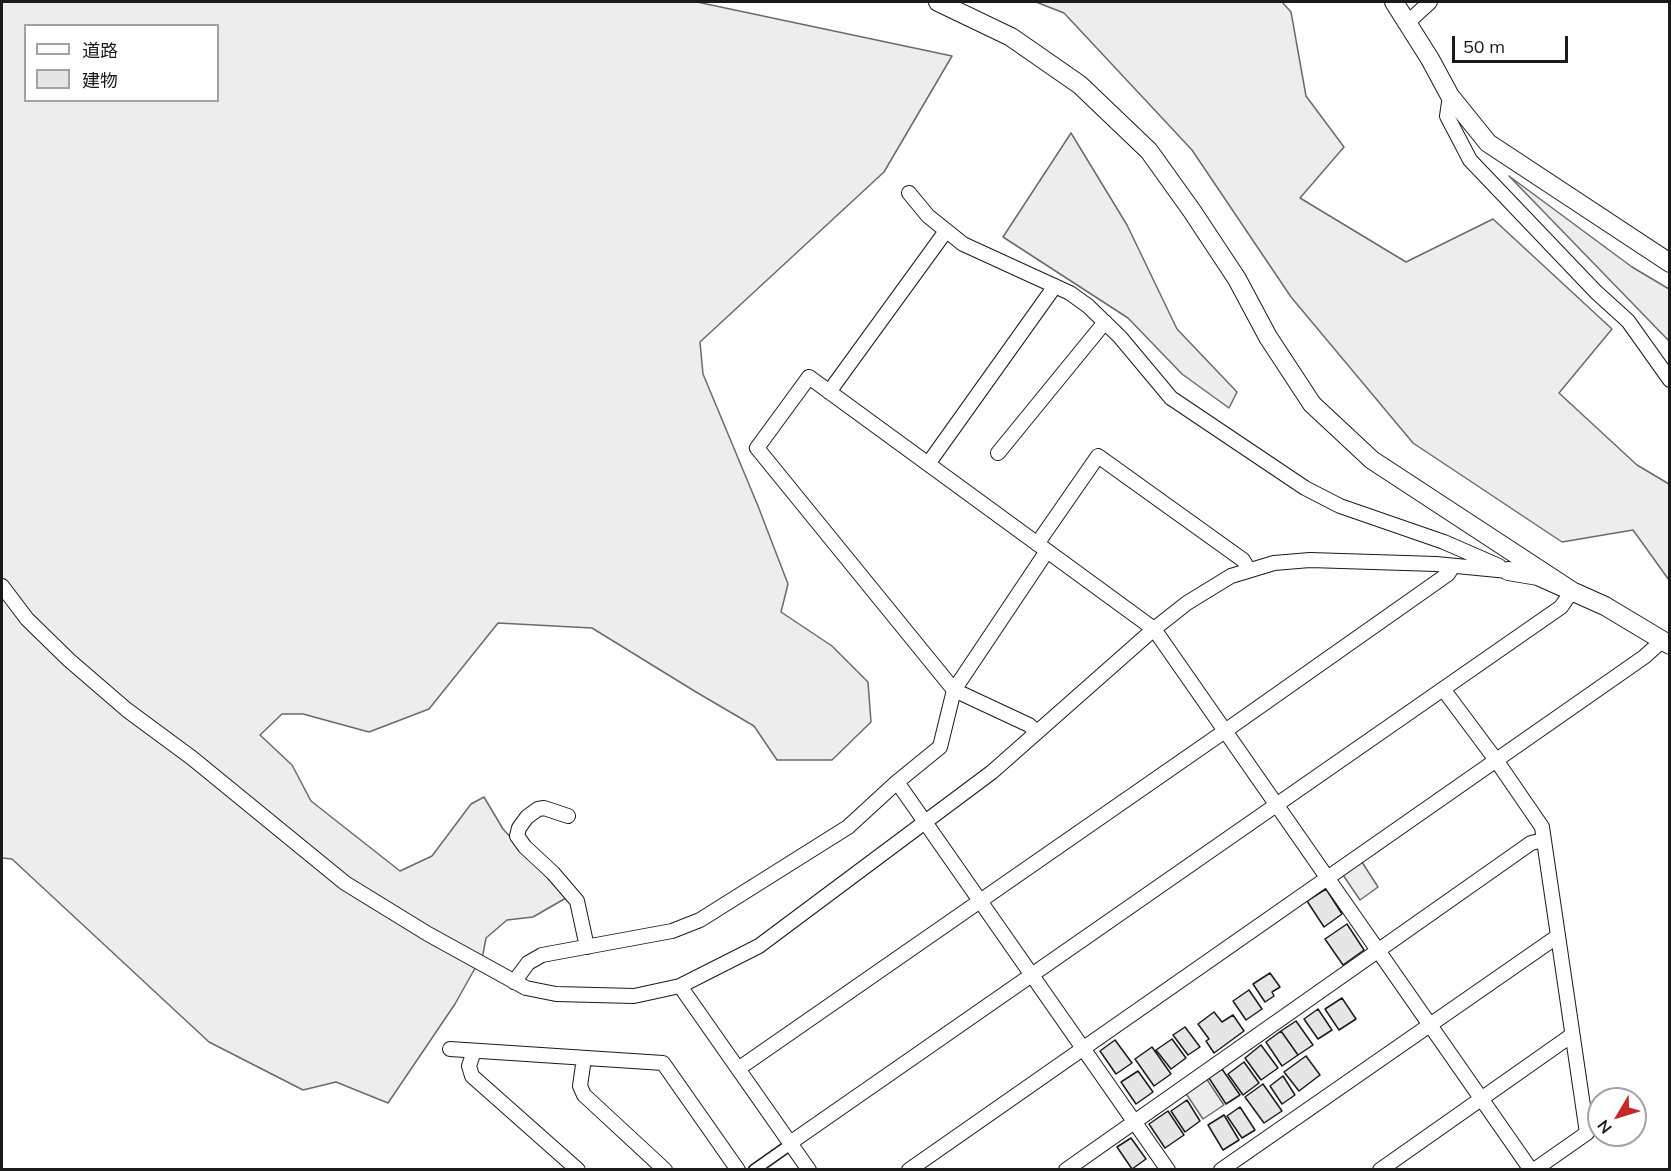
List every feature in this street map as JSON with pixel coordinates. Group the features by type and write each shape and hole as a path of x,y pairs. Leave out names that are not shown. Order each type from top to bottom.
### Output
{"street":[{"path":"938,2 1011,37 1080,85 1149,151 1237,279 1268,337 1312,404 1372,460 1572,591"},
{"path":"1394,2 1450,96 1488,143 1670,263"},
{"path":"1407,23 1430,2"},
{"path":"1450,96 1447,116 1470,160 1596,292 1628,321 1670,380"},
{"path":"909,193 928,216 963,244 1070,293 1088,306 1120,337 1171,398 1305,488 1340,506 1444,542 1508,571"},
{"path":"829,392 946,231"},
{"path":"928,464 1055,286"},
{"path":"998,453 1105,322"},
{"path":"1037,732 1029,724 954,690 757,448 809,377 1154,629 1533,1170 1587,1132 1542,827 1443,689"},
{"path":"514,982 528,963 542,954 672,931 700,920 849,827 939,747 954,690 1098,456 1244,560 1249,570"},
{"path":"2,586 27,619 69,660 127,710 192,758 345,884 514,982 556,994 634,996 680,986 759,946 993,772 1154,629 1187,603 1231,576 1249,570 1274,563 1310,560 1453,566 1538,576 1605,606 1666,643 909,1170"},
{"path":"738,1069 1225,731 1448,574 1453,566"},
{"path":"754,1170 1561,607 1572,591"},
{"path":"897,782 1168,1170"},
{"path":"568,816 544,808 538,809 527,817 519,828 517,836 577,901 587,947"},
{"path":"1066,1170 1531,843 1544,840"},
{"path":"1221,1170 1558,936"},
{"path":"680,986 809,1170"},
{"path":"1380,1170 1572,1035"},
{"path":"450,1049 663,1063 738,1170"},
{"path":"474,1051 469,1066 472,1076 579,1170"},
{"path":"584,1058 580,1086 584,1095 665,1170"}],"shaded area":[{"path":"2,2 697,2 952,56 884,172 700,342 703,374 788,584 781,612 832,646 868,682 871,722 832,760 777,760 754,726 592,628 498,623 429,709 369,732 303,714 282,714 260,735 292,765 311,801 400,871 432,856 471,804 484,797 503,829 566,898 533,917 507,920 486,938 483,954 455,1004 388,1103 336,1082 303,1090 209,1042 12,859 2,858"},
{"path":"1036,2 1282,2 1291,12 1306,96 1344,147 1300,198 1406,262 1493,219 1612,329 1559,393 1637,465 1669,484 1669,580 1633,530 1562,542 1413,443 1291,297 1192,150 1064,13"},
{"path":"1071,133 1127,225 1177,329 1237,392 1229,408 1182,374 1128,318 1003,237"},
{"path":"1509,176 1632,267 1669,289 1669,341"},
{"path":"1360,859 1378,887 1360,900 1341,872"},
{"path":"1206,1078 1224,1105 1203,1119 1185,1092"}],"building":[{"path":"1326,889 1342,914 1324,927 1307,901"},
{"path":"1347,924 1364,950 1343,965 1325,939"},
{"path":"1270,973 1280,987 1272,992 1274,996 1265,1002 1253,984"},
{"path":"1249,990 1262,1009 1246,1020 1233,1001"},
{"path":"1342,998 1356,1019 1339,1030 1325,1009"},
{"path":"1318,1009 1332,1030 1318,1039 1304,1019"},
{"path":"1214,1012 1222,1022 1233,1015 1244,1031 1214,1053 1206,1041 1209,1039 1198,1024"},
{"path":"1296,1021 1313,1045 1298,1055 1281,1031"},
{"path":"1185,1027 1200,1047 1188,1055 1173,1035"},
{"path":"1281,1031 1298,1055 1282,1066 1266,1042"},
{"path":"1172,1039 1186,1058 1171,1069 1156,1050"},
{"path":"1115,1040 1132,1063 1116,1074 1100,1051"},
{"path":"1261,1045 1278,1068 1261,1080 1245,1058"},
{"path":"1152,1047 1171,1074 1154,1086 1135,1059"},
{"path":"1306,1056 1320,1075 1299,1091 1284,1072"},
{"path":"1244,1062 1259,1083 1243,1095 1228,1074"},
{"path":"1222,1069 1240,1095 1226,1104 1209,1078"},
{"path":"1138,1071 1153,1092 1136,1104 1121,1082"},
{"path":"1283,1076 1295,1095 1282,1104 1270,1086"},
{"path":"1263,1084 1282,1111 1264,1123 1245,1097"},
{"path":"1187,1100 1200,1121 1185,1132 1171,1111"},
{"path":"1240,1107 1255,1130 1242,1138 1227,1116"},
{"path":"1168,1111 1184,1135 1165,1148 1149,1124"},
{"path":"1224,1115 1239,1140 1223,1150 1208,1125"},
{"path":"1131,1138 1146,1159 1132,1169 1117,1147"}]}
